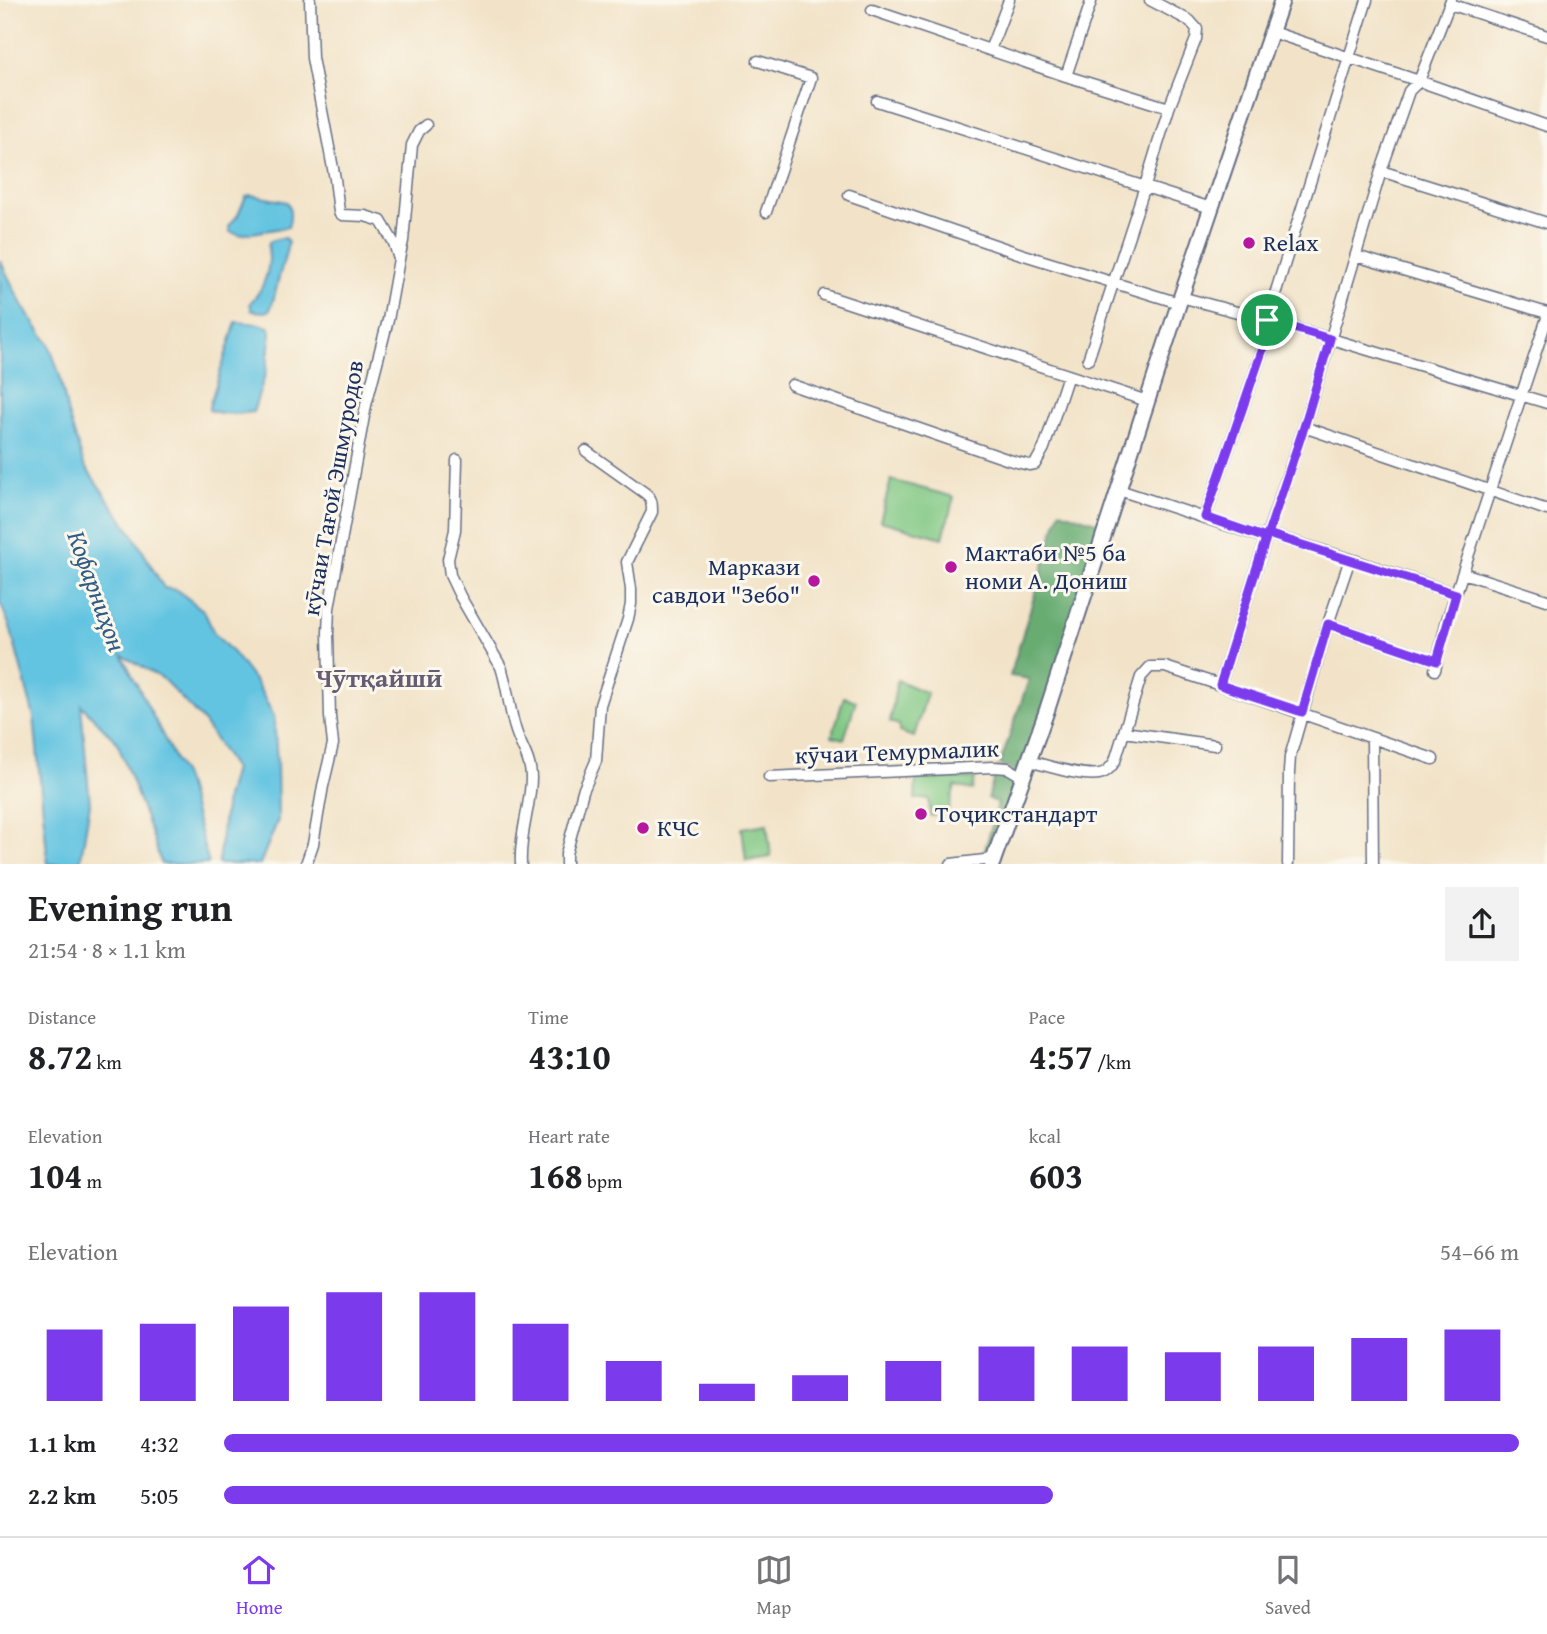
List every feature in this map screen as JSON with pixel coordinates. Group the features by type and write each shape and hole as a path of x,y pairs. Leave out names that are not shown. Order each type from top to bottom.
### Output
{"highway":[{"path":"992,862 1047,710 1180,300 1282,0"}],"street":[{"path":"310,0 312,58 339,212 342,215 365,216 381,221 394,243 398,259"},
{"path":"990,50 1009,0"},
{"path":"1088,360 1169,108 1196,39 1197,29 1190,21 1150,0"},
{"path":"1205,517 1269,331 1267,320 1367,0"},
{"path":"1066,76 1091,2"},
{"path":"1220,685 1304,427 1381,171 1409,91 1419,81 1450,2 1547,36"},
{"path":"873,10 1169,108"},
{"path":"1272,32 1547,126"},
{"path":"758,61 811,78 765,212"},
{"path":"877,100 1211,208"},
{"name":"кӯчаи Тағой Эшмуродов","path":"306,864 313,844 333,744 330,717 329,608 366,405 388,320 403,242 412,145 419,131 426,125"},
{"path":"1381,171 1547,223"},
{"path":"849,195 1113,283 1267,320 1547,403"},
{"path":"1356,256 1547,313"},
{"path":"824,295 1147,401"},
{"path":"1328,624 1436,666 1456,594 1547,318"},
{"path":"792,385 1029,465 1035,464 1044,448 1068,375"},
{"path":"1304,427 1547,510"},
{"path":"566,864 566,854 583,791 596,761 601,699 629,611 631,589 627,562 652,512 650,496 586,451"},
{"path":"457,460 455,530 448,559 450,575 501,667 516,732 530,766 531,779 521,864"},
{"path":"1119,490 1350,559 1456,594"},
{"path":"1288,864 1289,764 1328,624 1350,559"},
{"path":"1463,573 1547,600"},
{"path":"1029,761 1078,773 1100,774 1111,767 1141,677 1150,667 1165,667 1433,759"},
{"path":"1124,732 1214,745"},
{"path":"1372,738 1373,864"},
{"name":"кӯчаи Темурмалик","path":"769,776 993,767 1008,768 1023,777"},
{"path":"951,864 992,862"}],"green space":[{"path":"891,480 954,497 943,538 880,521"},
{"path":"1060,511 1106,525 1022,773 1000,764 1029,679 1010,676"},
{"path":"897,680 927,693 914,737 899,732 899,725 890,722"},
{"path":"844,697 856,701 844,739 832,736"},
{"path":"997,767 1023,777 993,859 982,861 998,803 988,798"},
{"path":"975,778 972,790 955,786 947,814 930,816 929,799 915,799 916,779"},
{"path":"767,824 771,857 746,861 742,828"}],"water":[{"path":"246,196 287,202 290,214 288,227 240,235 230,232 229,226 238,215"},
{"path":"285,238 288,242 287,249 270,310 252,311 250,303 264,283 267,271 269,242"},
{"name":"Кофарниҳон","path":"0,260 23,307 49,344 84,465 134,536 164,588 177,590 204,611 214,633 257,684 274,716 278,820 260,864 218,864 226,798 234,769 203,721 163,679 122,655 185,779 209,864 161,864 117,742 81,705 90,804 80,864 48,864 34,717 10,627 0,602"},
{"path":"236,322 260,324 270,328 266,372 253,412 214,412 209,410 209,407"}],"place":[{"name":"Relax","path":"1249,243"},
{"name":"Мактаби №5 ба номи А. Дониш","path":"951,567"},
{"name":"Маркази савдои \"Зебо\"","path":"814,581"},
{"name":"Тоҷикстандарт","path":"921,814"},
{"name":"КЧС","path":"643,828"}],"district":[{"name":"Чӯтқайшӣ","path":"379,678"}],"route":[{"path":"1267,320 1330,339 1268,534 1456,594 1437,661 1328,624 1302,712 1220,685 1266,538 1205,517 1269,331 1267,320"}]}
